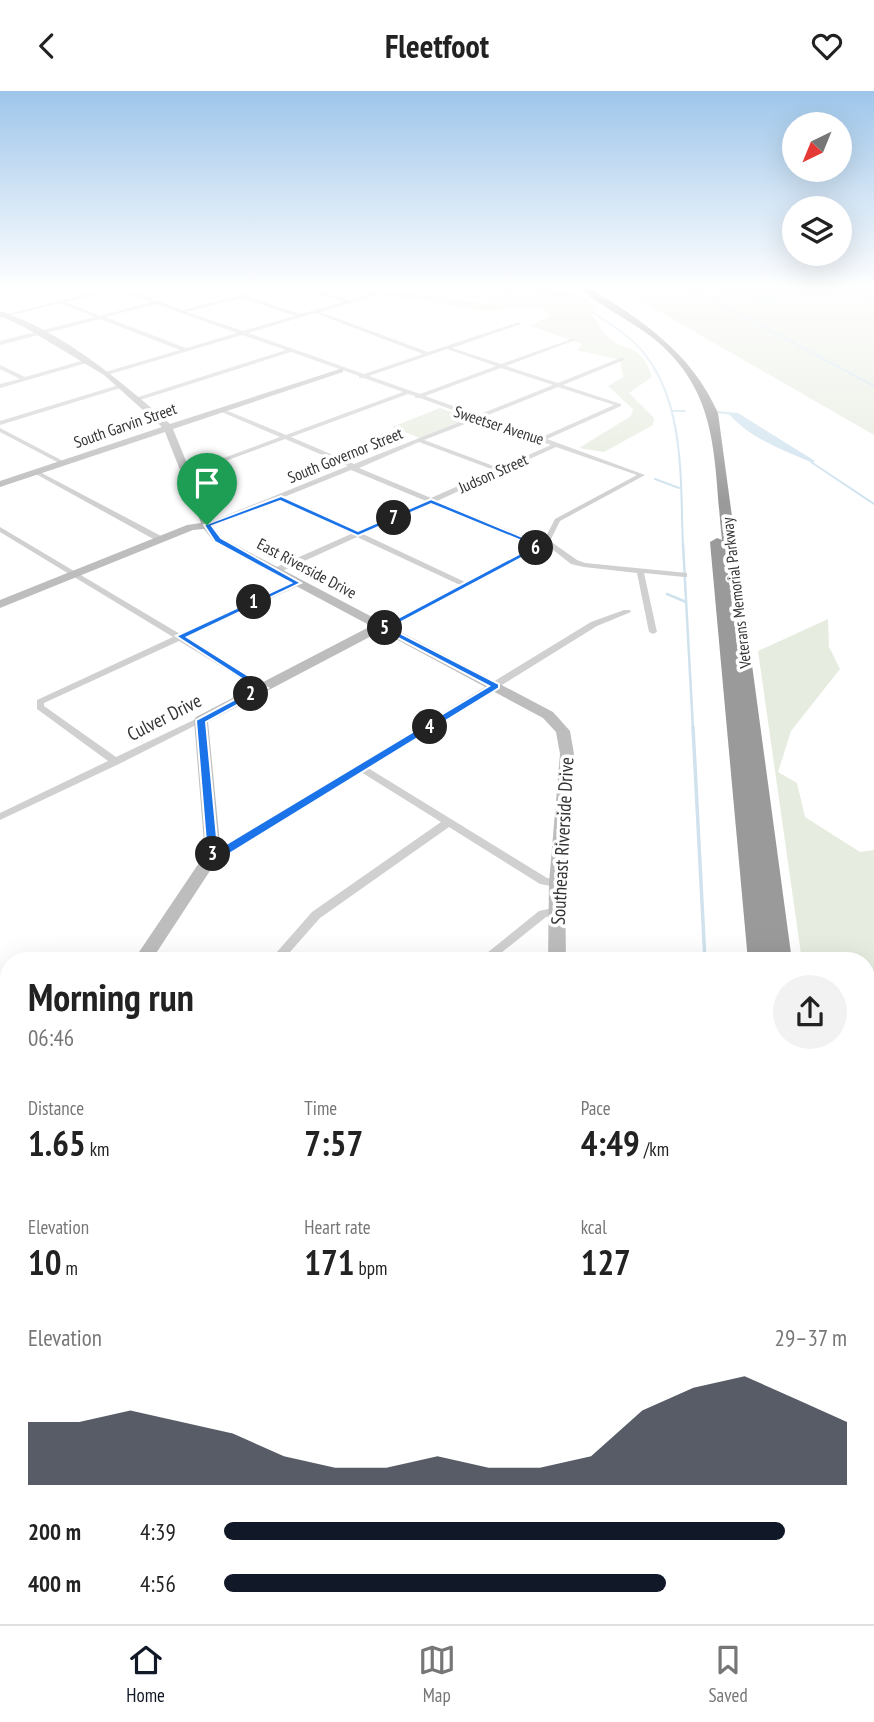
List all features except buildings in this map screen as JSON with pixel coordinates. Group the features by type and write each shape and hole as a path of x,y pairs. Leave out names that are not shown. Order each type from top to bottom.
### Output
{"highway":[{"name":"Veterans Memorial Parkway","path":"670,358 688,381 702,411 759,952"},
{"name":"Veterans Memorial Parkway","path":"678,358 700,383 713,413 780,952"}],"street":[{"name":"East Riverside Drive","path":"82,358 107,373 168,427 207,525 218,540 495,686 557,723"},
{"path":"107,373 160,358"},
{"path":"137,399 268,358"},
{"name":"Sweetser Avenue","path":"307,358 642,474 635,480"},
{"path":"360,377 415,358"},
{"path":"478,358 559,385"},
{"path":"417,397 523,358"},
{"name":"South Governor Street","path":"0,604 191,527 207,525 281,498 622,359"},
{"path":"0,386 88,361"},
{"path":"0,367 25,379"},
{"name":"South Garvin Street","path":"0,484 340,370"},
{"name":"Judson Street","path":"543,439 618,406 617,403 559,385"},
{"path":"0,423 122,386"},
{"path":"188,473 406,393"},
{"path":"221,410 431,501 544,544 574,562 640,573 684,575"},
{"path":"0,430 63,463"},
{"path":"421,441 499,470"},
{"name":"Judson Street","path":"275,571 557,444"},
{"path":"36,472 160,539"},
{"name":"Culver Drive","path":"0,817 201,720 544,544 556,520 635,480"},
{"path":"281,498 465,585"},
{"path":"0,529 263,688"},
{"path":"0,539 11,535"},
{"path":"640,573 653,632"},
{"path":"116,762 39,705 43,700 297,583"},
{"path":"213,854 225,851 363,769 594,624 626,612"},
{"path":"148,952 213,854 201,720"},
{"name":"Southeast Riverside Drive","path":"557,723 566,738 567,754 557,883 557,952"},
{"path":"363,769 544,881 557,883"},
{"path":"283,952 316,915 448,822"},
{"path":"494,952 543,914 556,911"}],"shaded area":[{"path":"609,358 642,358 648,365 652,377 629,393 654,418 653,425 604,452 579,448 631,416 633,409 608,386 623,377 620,360"},
{"path":"739,358 874,358 874,435"},
{"path":"440,408 468,418 420,438 392,427"},
{"path":"828,619 829,647 840,669 791,731 778,772 797,783 805,817 860,852 874,850 874,952 801,952 758,651"}],"water":[{"path":"727,412 738,413 815,461 813,463 767,442 745,429"}],"waterway":[{"path":"647,358 667,395 674,420 680,471 683,546"},
{"path":"821,358 874,386"},
{"path":"672,411 685,411"},
{"path":"718,412 733,414"},
{"path":"811,462 874,504"},
{"path":"655,479 679,488"},
{"path":"683,544 693,729"},
{"path":"667,594 686,602"},
{"path":"693,727 705,952"}],"route":[{"path":"281,498 358,534 431,501 540,546 384,628 495,686 363,769 225,851 213,854 201,720 263,688 180,636 297,583 218,540 207,525 219,523 281,498"}]}
